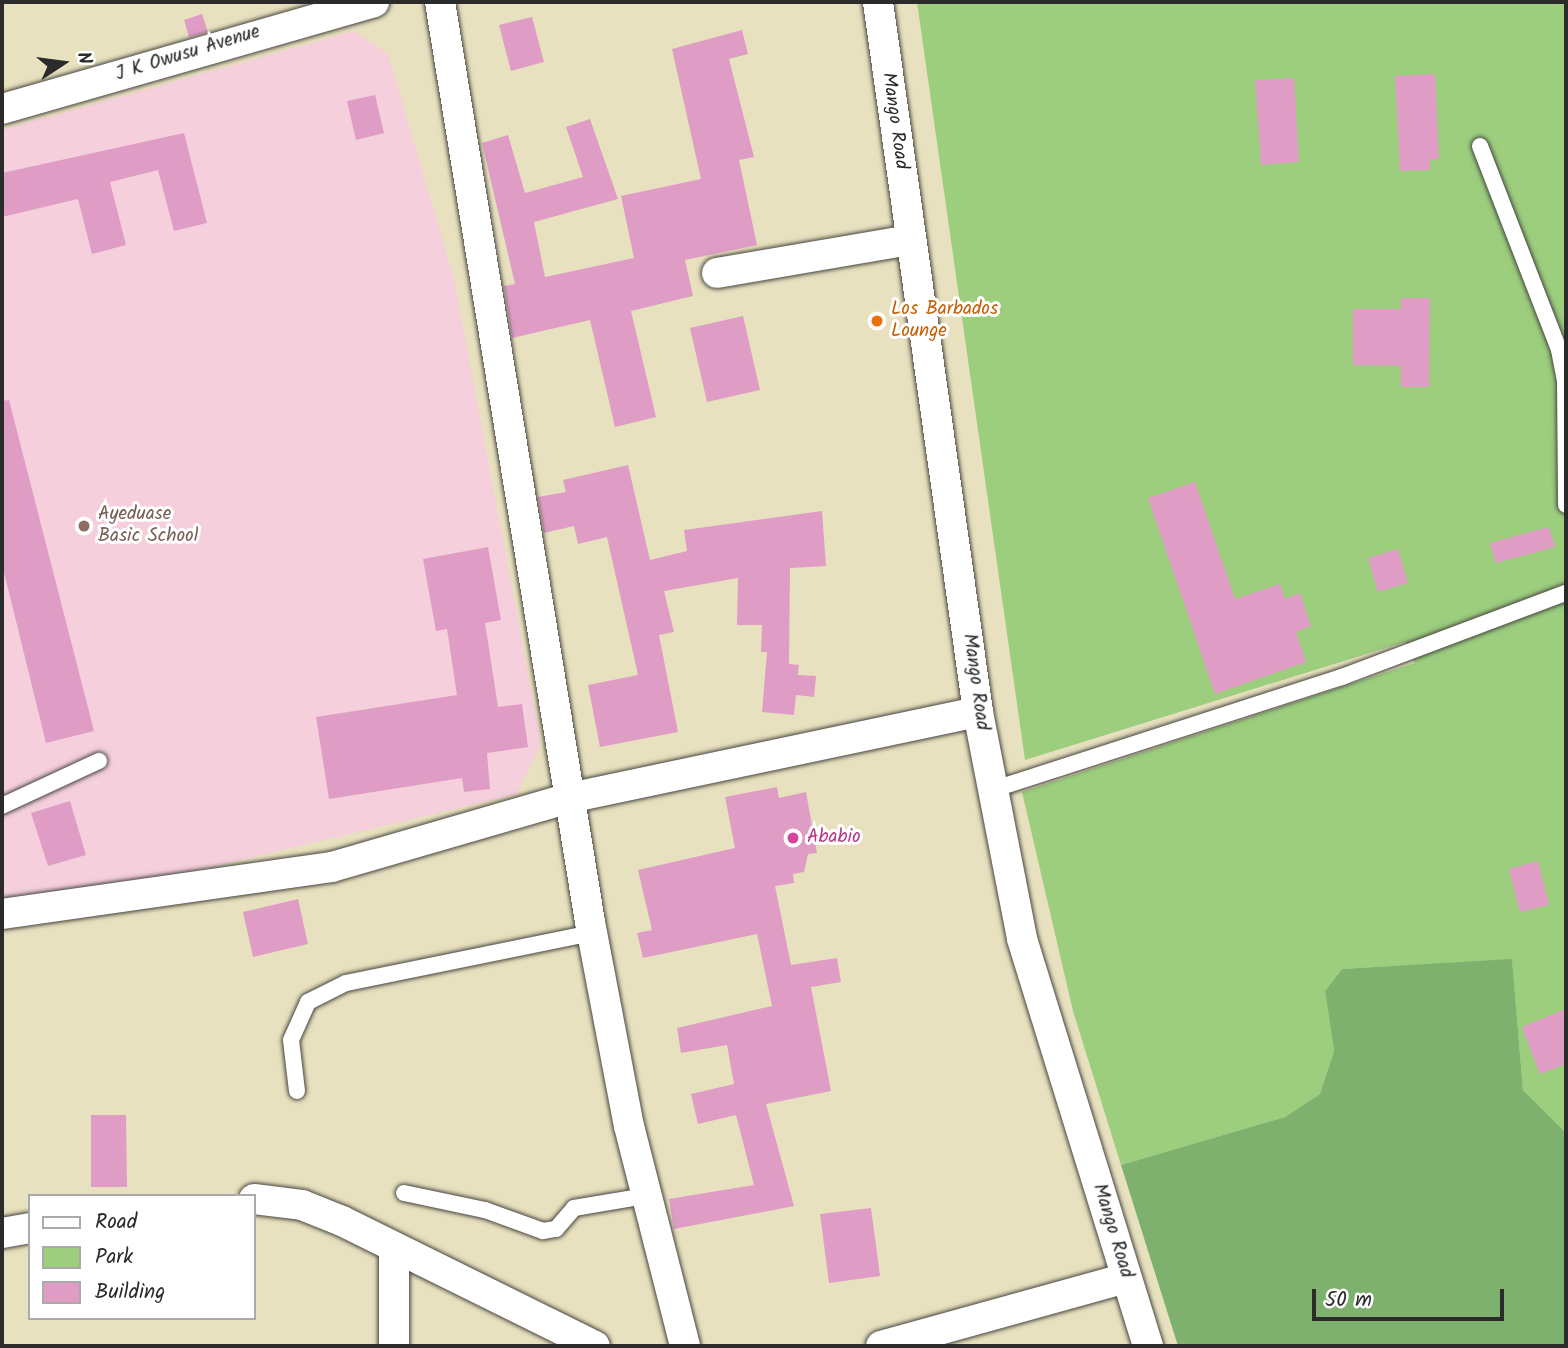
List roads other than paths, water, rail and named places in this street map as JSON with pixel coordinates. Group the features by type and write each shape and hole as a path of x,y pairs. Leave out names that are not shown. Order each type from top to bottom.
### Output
{"street":[{"name":"J K Owusu Avenue","path":"2,109 291,12 374,2"},
{"path":"440,2 592,933 646,1196 685,1346"},
{"name":"Mango Road","path":"878,2 978,712 992,790 1022,939 1148,1346"},
{"path":"717,273 911,240"},
{"path":"2,914 332,867 569,798 978,712"},
{"path":"256,1199 302,1205 596,1346"},
{"path":"2,1233 28,1228"},
{"path":"394,1248 394,1346"},
{"path":"881,1346 1126,1278"}],"lane":[{"path":"1480,146 1559,350 1565,380 1566,505"},
{"path":"992,790 1342,677 1566,593"},
{"path":"2,806 99,761"},
{"path":"297,1091 291,1040 308,1002 346,983 592,933"},
{"path":"404,1194 485,1210 542,1231 556,1229 574,1208 646,1196"}],"place":[{"name":"Los Barbados Lounge","path":"877,321"},
{"name":"Ayeduase Basic School","path":"84,526"},
{"name":"Ababio","path":"793,838"}]}
